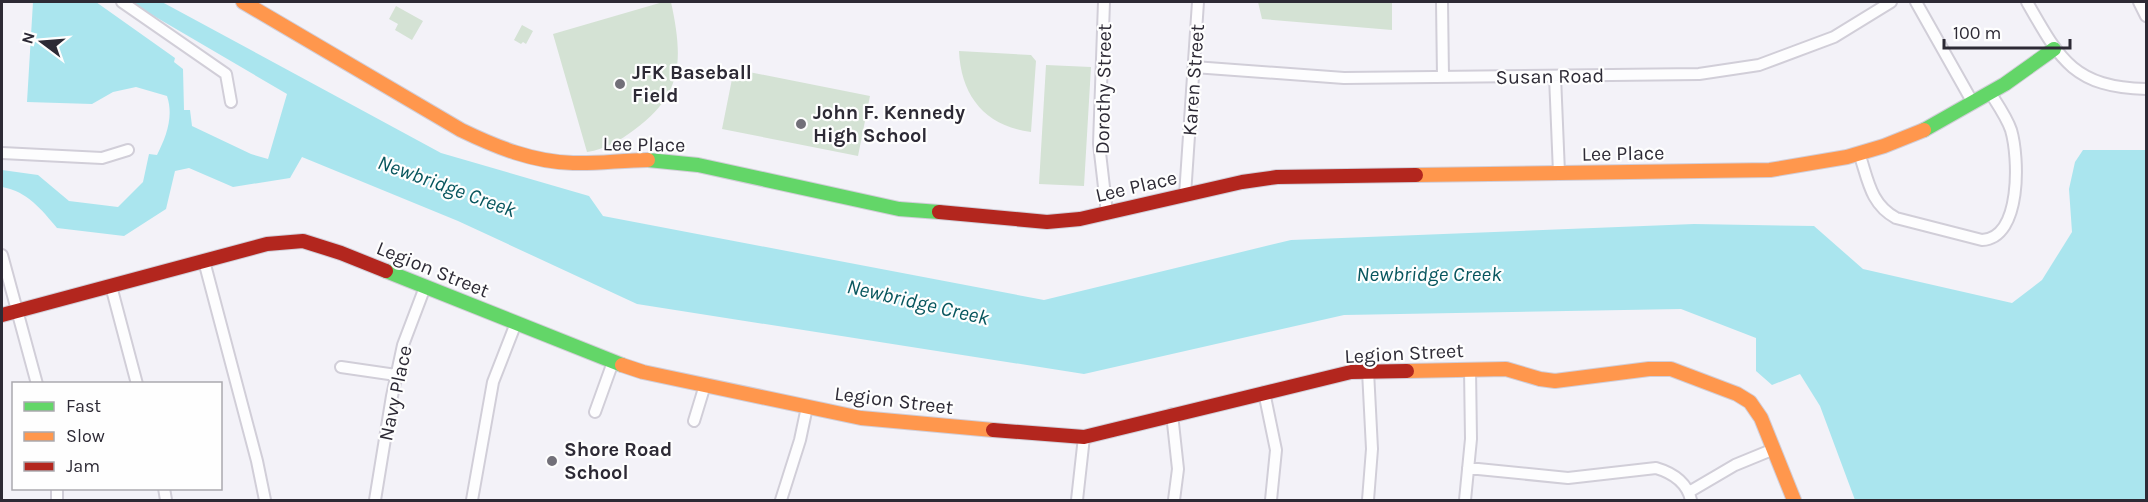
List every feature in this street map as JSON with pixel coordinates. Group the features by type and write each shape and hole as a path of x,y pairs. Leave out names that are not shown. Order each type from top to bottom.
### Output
{"street":[{"path":"122,2 226,74 231,102"},
{"name":"Lee Place","path":"243,2 461,130 495,146 524,155 562,163 587,164 665,160 698,165 889,207 986,218 1062,222 1242,182 1277,177 1770,170 1832,161 1888,145 1922,131 1991,94 2032,67 2054,49"},
{"name":"Dorothy Street","path":"1104,2 1099,144 1107,213"},
{"name":"Karen Street","path":"1185,195 1198,2"},
{"path":"1442,2 1443,77"},
{"name":"Susan Road","path":"1194,67 1344,78 1698,74 1759,65 1834,37 1891,2"},
{"path":"1916,2 1973,103"},
{"path":"2027,2 2054,49 2076,70 2098,82 2120,88 2146,89"},
{"path":"2139,2 2146,16"},
{"path":"1555,76 1559,173"},
{"path":"1859,153 1875,199 1885,212 1896,218 1983,240 1994,237 2005,227 2012,208 2016,183 2016,160 2009,127 1991,94"},
{"path":"2,153 102,158 128,150"},
{"name":"Legion Street","path":"2,315 267,244 303,241 341,253 643,372 861,418 1039,435 1084,436 1351,372 1506,369 1555,381 1649,369 1679,371 1737,394 1750,402 1761,418 1794,501"},
{"path":"2,255 36,382"},
{"path":"204,261 257,461 265,501"},
{"path":"111,286 135,382"},
{"name":"Navy Place","path":"375,501 403,345 425,287"},
{"path":"472,501 493,382 516,323"},
{"path":"595,412 613,362"},
{"path":"341,367 396,375"},
{"path":"1465,501 1471,439 1470,369"},
{"path":"1368,371 1372,449 1368,501"},
{"path":"694,421 705,385"},
{"path":"1264,392 1276,450 1271,501"},
{"path":"781,501 800,440 807,407"},
{"path":"1172,414 1178,469 1174,501"},
{"path":"1077,501 1084,436"},
{"path":"1468,468 1568,478 1656,468 1672,474 1690,496 1735,465 1774,448"}],"green space":[{"name":"JFK Baseball Field","path":"663,2 671,2 677,41 676,74 671,88 663,103 634,130 612,144 587,152 553,34"},
{"path":"1258,2 1392,2 1392,30 1262,19"},
{"path":"396,6 423,21 412,40 395,30 398,24 389,19"},
{"path":"522,25 533,31 526,44 514,40"},
{"path":"959,51 1031,55 1036,61 1031,132 1001,123 978,106 965,82"},
{"path":"1046,65 1091,67 1084,186 1039,184"},
{"path":"734,69 870,96 858,156 722,129"}],"water":[{"name":"Newbridge Creek","path":"33,2 96,2 175,58 174,62 183,69 184,110 190,110 192,126 251,154 268,159 287,94 130,2 162,2 441,153 589,196 603,216 1044,300 1291,240 1694,224 1814,226 1863,269 2012,303 2042,280 2072,232 2069,189 2075,162 2083,150 2146,150 2146,500 1855,500 1820,406 1800,374 1772,385 1756,371 1756,338 1681,309 1344,315 1084,374 637,304 458,221 302,157 290,178 233,187 189,168 175,171 166,209 124,236 57,228 40,208 26,197 2,187 2,170 38,175 69,201 118,207 143,182 149,154 157,155 168,127 170,112 167,96 136,87 113,92 92,104 27,102"}],"traffic: fast":[{"path":"1924,130 2005,84 2054,49"},
{"path":"648,160 698,165 899,209 939,212"},
{"path":"386,271 622,365"}],"traffic: slow":[{"path":"243,2 461,130 501,148 529,157 558,162 648,160"},
{"path":"1416,175 1770,170 1847,157 1884,146 1924,130"},
{"path":"622,365 643,372 861,418 993,430"},
{"path":"1407,371 1506,369 1555,381 1649,369 1671,369 1737,394 1750,402 1761,418 1794,500"}],"traffic: jam":[{"path":"939,212 1047,222 1080,219 1242,182 1277,177 1416,175"},
{"path":"2,315 267,244 303,241 386,271"},
{"path":"993,430 1084,437 1351,372 1407,371"}],"place":[{"name":"JFK Baseball Field","path":"620,84"},
{"name":"John F. Kennedy High School","path":"801,124"},
{"name":"Shore Road School","path":"552,461"}]}
